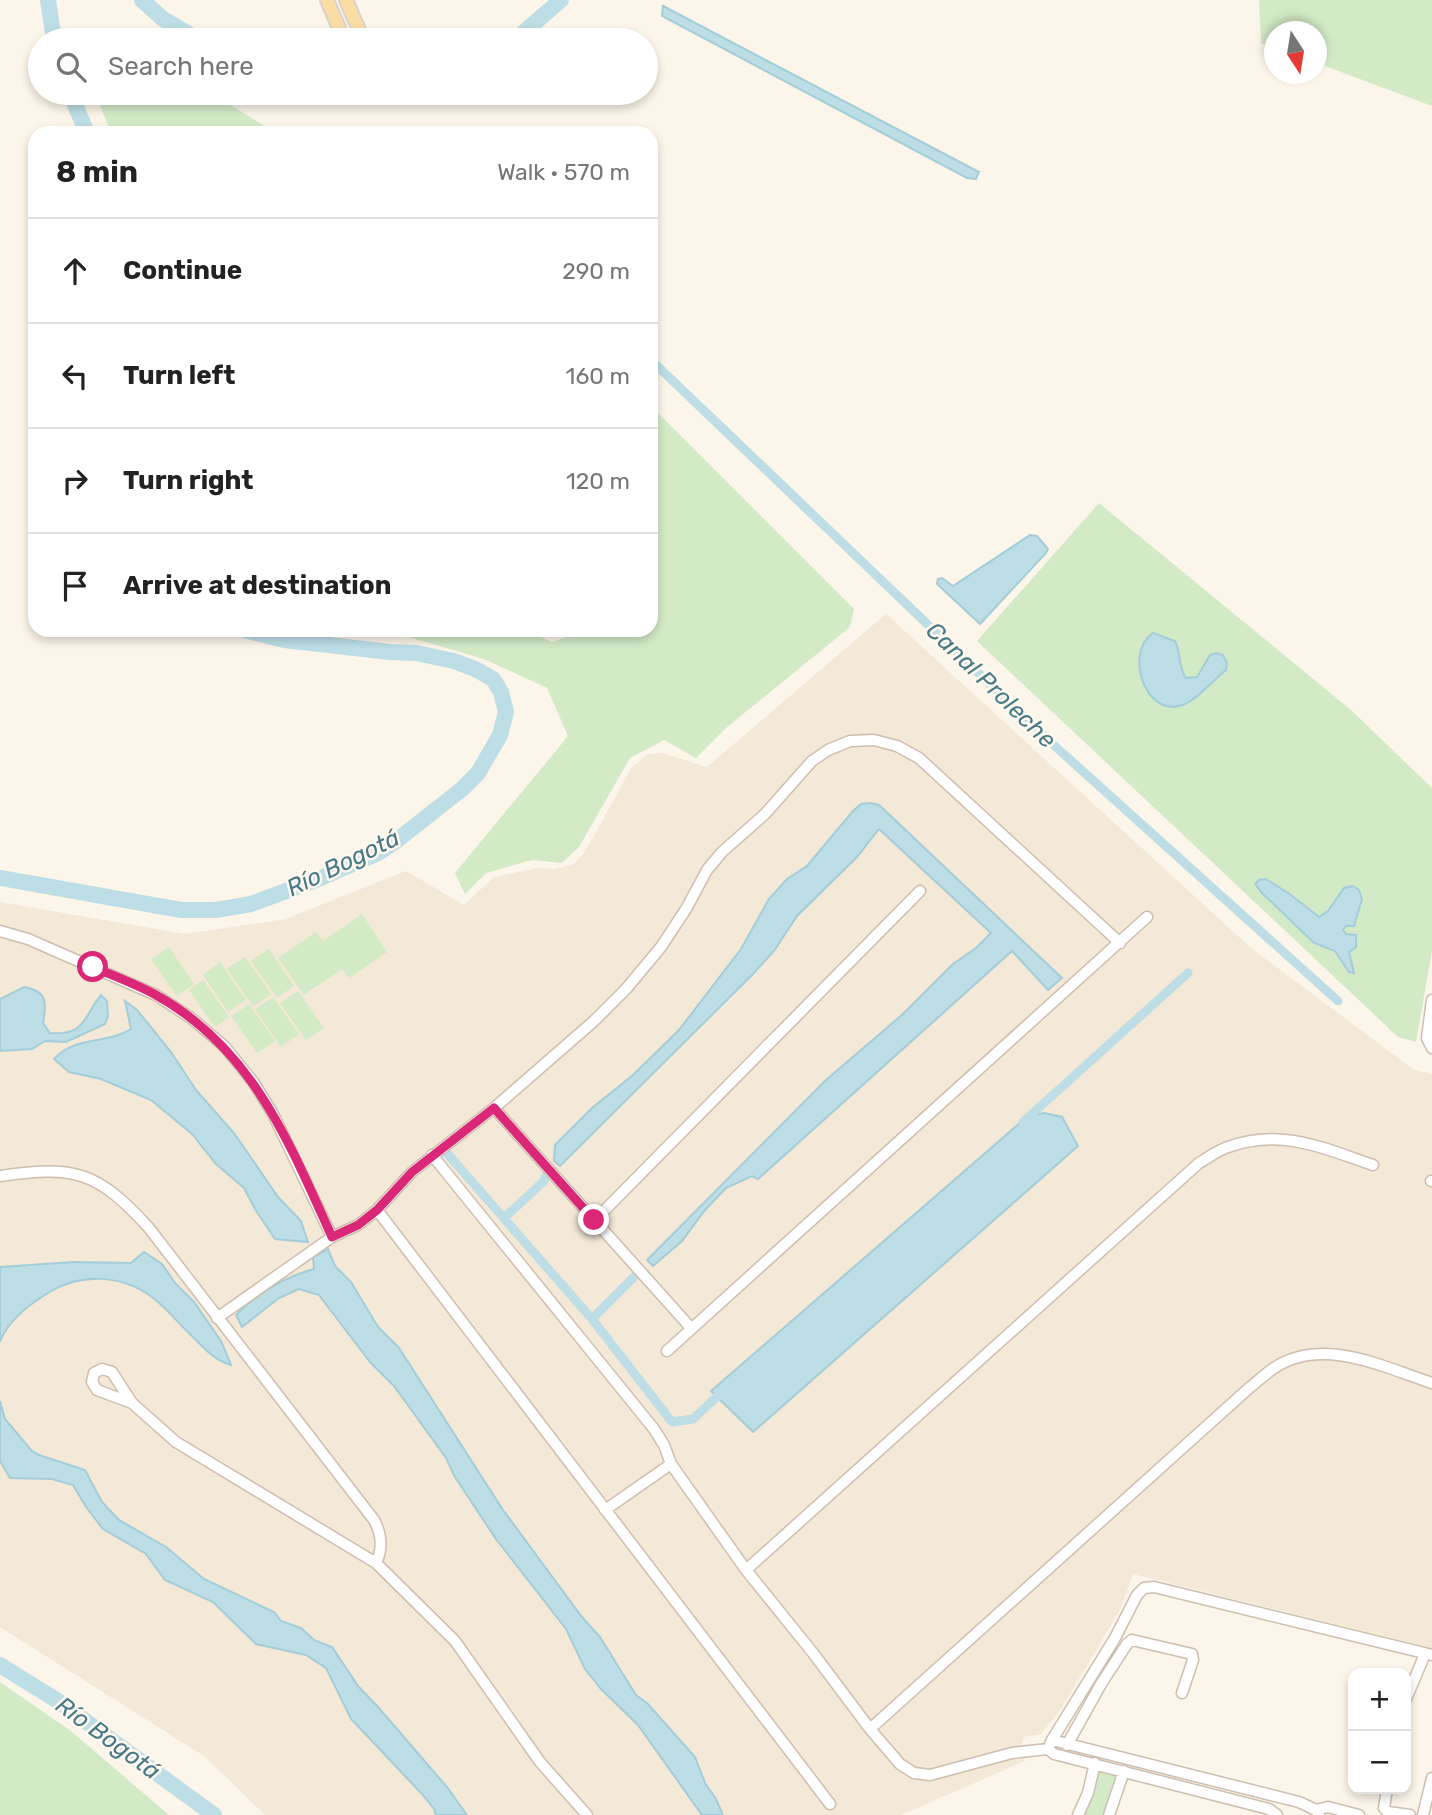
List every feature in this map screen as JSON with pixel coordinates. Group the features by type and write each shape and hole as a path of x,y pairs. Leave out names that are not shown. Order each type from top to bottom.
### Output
{"main road":[{"path":"327,0 339,28"},
{"path":"346,0 358,28"}],"street":[{"path":"217,1318 332,1237 358,1225 377,1210 412,1172 494,1108 594,1021 626,989 661,947 707,870 722,852 765,814 812,761 828,750 850,741 874,740 897,746 919,758 1120,943"},
{"path":"594,1220 920,891"},
{"path":"667,1352 1147,917"},
{"path":"0,931 28,939 156,995 191,1018 224,1046 254,1083 273,1114 332,1237"},
{"path":"1432,1000 1427,1038 1432,1047"},
{"path":"494,1108 691,1328"},
{"path":"746,1570 1199,1163 1227,1147 1253,1140 1278,1138 1304,1141 1373,1165"},
{"path":"432,1155 654,1429 671,1464 746,1570 900,1764 914,1773 930,1775 1012,1753 1050,1745 1067,1745 1299,1802 1318,1813 1328,1807 1359,1815"},
{"path":"0,1176 42,1170 70,1172 105,1186 123,1199 149,1228 374,1520 381,1542 381,1553 376,1563"},
{"path":"377,1210 831,1804"},
{"path":"870,1729 1248,1389 1276,1367 1306,1356 1334,1353 1432,1383"},
{"path":"132,1403 176,1441 376,1563 454,1641 540,1762 587,1815"},
{"path":"605,1510 671,1464"},
{"path":"1050,1745 1102,1660 1137,1595 1144,1588 1167,1590 1428,1654 1411,1689"},
{"path":"1067,1745 1101,1684 1132,1640 1192,1654 1193,1660 1182,1693"},
{"path":"1050,1745 1054,1754 1269,1809 1277,1815"},
{"path":"1078,1815 1088,1793 1096,1763"},
{"path":"1109,1815 1124,1771"},
{"path":"1423,1815 1432,1778"},
{"path":"1386,1794 1384,1808 1388,1812 1410,1815"}],"shaded area":[{"path":"886,614 1251,948 1414,1070 1432,1074 1432,1648 1133,1574 1121,1608 1061,1709 1041,1734 1024,1737 1021,1746 1011,1750 1023,1755 1025,1761 901,1815 265,1815 204,1756 0,1627 0,902 185,934 286,919 406,871 464,905 494,877 574,864 586,850 632,767 648,754 662,753 707,767"}],"green space":[{"path":"1259,0 1432,0 1432,106 1327,67 1327,21 1264,21 1264,44 1261,43"},
{"path":"100,105 230,105 265,126 108,126"},
{"path":"658,413 854,609 850,627 726,728 696,758 664,740 630,758 579,847 562,863 532,860 486,873 465,894 455,873 568,736 547,688 484,659 408,637 541,637 552,642 567,637 658,637"},
{"path":"1099,503 1351,710 1432,788 1432,951 1416,1042 1398,1037 977,641"},
{"path":"362,914 387,952 349,978 342,969 304,995 278,958 316,932 323,941"},
{"path":"169,947 194,984 177,996 151,959"},
{"path":"269,949 294,986 277,998 251,961"},
{"path":"245,957 271,994 253,1007 227,969"},
{"path":"220,962 246,1000 228,1012 203,975"},
{"path":"203,980 229,1017 215,1027 189,990"},
{"path":"298,991 324,1028 306,1040 280,1003"},
{"path":"273,997 299,1034 281,1047 255,1009"},
{"path":"249,1004 275,1041 257,1053 231,1016"},
{"path":"0,1682 71,1731 169,1815 0,1815"},
{"path":"1098,1770 1116,1776 1105,1815 1084,1815"}],"water":[{"path":"663,6 979,172 976,179 967,178 662,16"},
{"path":"1030,535 1037,536 1048,549 1046,553 980,624 937,584 938,579 942,578 953,586"},
{"path":"1153,633 1175,641 1186,678 1197,677 1210,655 1216,653 1223,655 1227,663 1226,670 1187,703 1173,707 1161,704 1151,696 1140,670 1144,643"},
{"path":"861,804 879,805 1062,978 1048,990 1012,951 758,1179 752,1176 726,1188 705,1210 682,1241 653,1266 647,1260 826,1080 903,1014 953,964 976,948 991,933 879,829 857,857 797,916 774,951 752,975 560,1166 554,1161 555,1145 679,1030 741,949 769,899 787,879 807,866 853,811"},
{"path":"1266,879 1319,917 1328,911 1344,888 1353,886 1359,890 1362,899 1354,926 1346,926 1343,930 1346,934 1356,935 1356,947 1349,952 1354,973 1349,972 1335,951 1314,943 1262,893 1255,884"},
{"path":"24,987 37,991 44,999 43,1023 50,1033 62,1033 77,1028 101,995 107,1001 108,1016 105,1024 66,1042 45,1041 32,1049 0,1051 0,999"},
{"path":"125,1001 137,1010 171,1052 196,1090 234,1133 278,1197 301,1221 308,1242 275,1239 244,1188 216,1164 192,1134 151,1100 101,1079 69,1072 54,1059 72,1046 112,1037 131,1029"},
{"path":"1044,1113 1062,1117 1078,1146 753,1432 711,1391 1028,1116"},
{"path":"328,1249 335,1266 351,1282 378,1327 399,1348 503,1510 582,1617 600,1637 636,1695 647,1703 695,1757 705,1783 723,1815 702,1815 638,1725 601,1689 585,1669 566,1629 496,1539 455,1477 446,1458 394,1386 370,1362 319,1295 299,1289 279,1298 242,1327 236,1315 244,1307 282,1281 314,1269 313,1257"},
{"path":"144,1252 162,1264 175,1283 194,1302 221,1341 231,1365 210,1354 163,1306 146,1293 119,1281 104,1279 76,1281 48,1293 14,1320 0,1342 0,1267 74,1262 131,1263"},
{"path":"0,1401 5,1419 31,1450 85,1470 102,1502 119,1520 166,1547 204,1579 274,1612 281,1621 301,1628 314,1640 332,1647 358,1686 447,1787 467,1815 436,1815 422,1794 351,1719 326,1668 306,1655 256,1644 213,1602 165,1580 146,1554 103,1529 73,1485 52,1479 10,1478 0,1461"}],"waterway":[{"name":"Río Bogotá","path":"48,0 52,28"},
{"name":"Río Bogotá","path":"142,0 163,19 178,28"},
{"name":"Río Bogotá","path":"529,28 561,0"},
{"name":"Río Bogotá","path":"75,105 84,126"},
{"name":"Canal Proleche","path":"658,367 1057,748 1338,1001"},
{"name":"Río Bogotá","path":"0,878 181,910 216,910 251,904 316,880 378,853 396,841 462,789 478,773 500,735 506,712 501,692 493,679 475,669 454,661 416,653 272,637"},
{"path":"1023,1122 1188,973"},
{"path":"445,1151 592,1319 672,1422 693,1419 723,1391"},
{"path":"504,1218 543,1182 546,1176"},
{"path":"592,1319 638,1273"},
{"name":"Río Bogotá","path":"0,1665 58,1701 214,1815"}],"route":[{"path":"93,967 156,995 191,1018 224,1046 254,1083 273,1114 332,1237 358,1225 377,1210 412,1172 494,1108 594,1220"}]}
